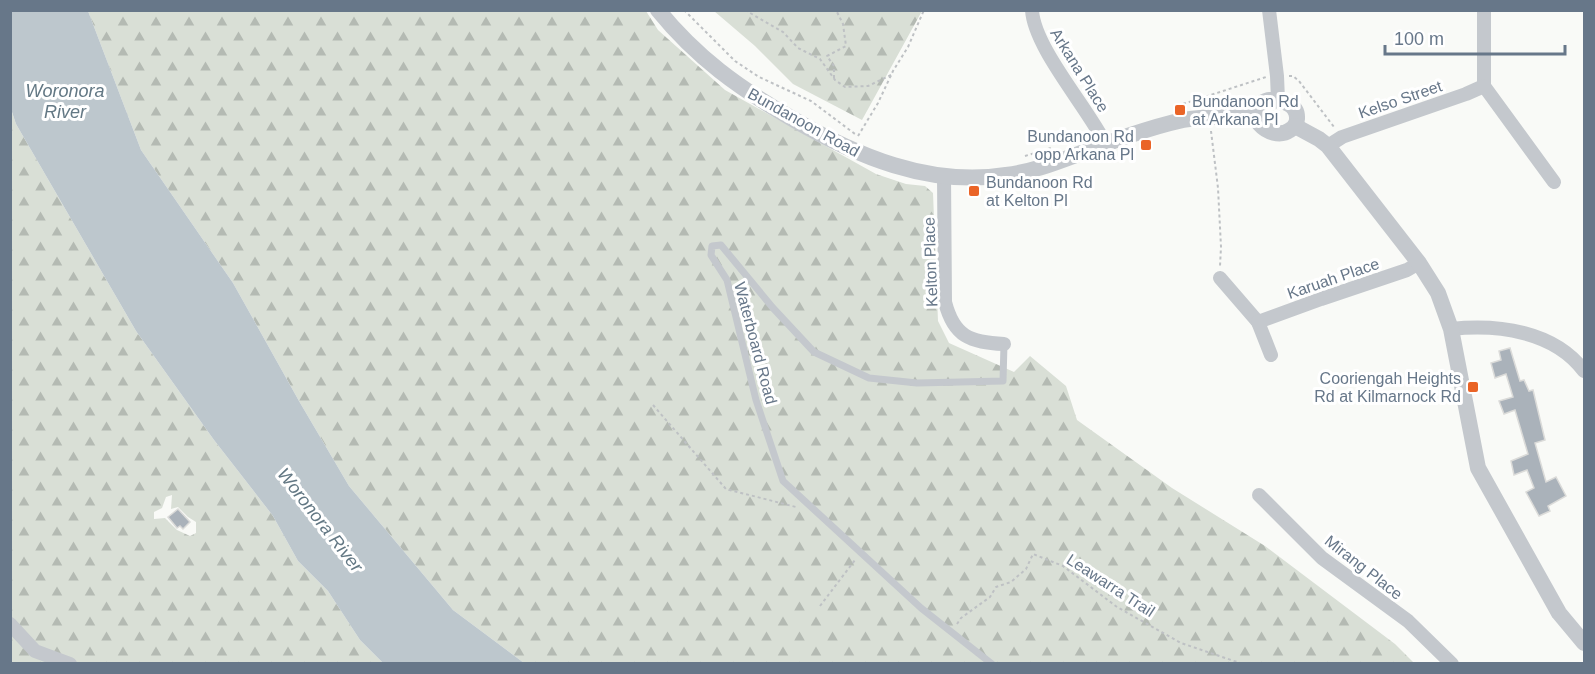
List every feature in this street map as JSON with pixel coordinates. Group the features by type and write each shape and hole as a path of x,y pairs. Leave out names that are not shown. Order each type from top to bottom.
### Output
{"street":[{"name":"Bundanoon Road","path":"658,10 687,42 728,79 825,137 867,156 913,171 944,176 984,177 1023,173 1183,120 1209,116 1256,115"},
{"name":"Arkana Place","path":"1032,10 1033,22 1043,46 1098,129 1106,145"},
{"path":"1269,10 1278,100"},
{"path":"1484,10 1484,86 1554,182"},
{"name":"Kelso Street","path":"1335,141 1484,86"},
{"path":"1278,100 1292,106 1297,113 1295,126 1289,132 1276,133 1261,127 1256,115 1262,102 1278,100"},
{"path":"1295,126 1319,139 1335,141 1438,293 1451,329 1478,468 1559,613 1584,643"},
{"name":"Kelton Place","path":"944,176 945,302 949,318 971,340 1004,344"},
{"name":"Karuah Place","path":"1258,322 1407,270 1419,263"},
{"path":"1220,278 1258,322 1271,355"},
{"path":"1451,329 1483,327 1538,337 1568,354 1584,370"},
{"name":"Mirang Place","path":"1259,495 1322,558 1407,621 1452,663"},
{"path":"10,624 35,651 70,663"}],"lane":[{"name":"Waterboard Road","path":"992,663 921,608 783,481 756,400 727,280 711,255 712,246 721,245 773,308 814,352 869,378 918,383 1003,381 1004,344"}],"path":[{"path":"684,10 735,61 759,77 811,100 865,140"},
{"path":"746,10 783,32 798,48 820,59 834,78 846,87 868,86 891,75"},
{"path":"834,78 834,66 827,56 846,46 843,24 836,10"},
{"path":"858,136 908,47 924,10"},
{"path":"1177,106 1257,80 1293,76 1299,81 1335,141"},
{"path":"1209,116 1218,188 1220,278"},
{"path":"1018,158 1057,146"},
{"path":"652,405 726,489 816,512"},
{"path":"820,606 861,553"},
{"name":"Leawarra Trail","path":"951,631 961,618 990,597 996,587 1011,582 1026,569 1033,554 1063,566 1117,607 1181,643 1243,663"}],"green space":[{"path":"88,11 646,11 658,30 725,90 876,174 906,184 925,186 933,193 938,321 949,343 1014,372 1030,356 1066,386 1077,420 1172,488 1265,546 1395,644 1414,663 524,663 453,610 349,486 233,283 141,150"},
{"path":"714,11 922,11 862,120 793,84 755,46"},
{"path":"10,106 16,124 136,331 214,440 273,516 298,561 328,591 360,640 383,663 11,663","holes":["172,495 171,509 178,507 196,522 196,533 190,536 177,530 165,518 154,519 154,512 162,508 166,497"]}],"water":[{"name":"Woronora River","path":"10,11 88,11 141,150 233,283 349,486 453,610 524,663 383,663 360,640 328,591 298,561 273,516 214,440 136,331 16,124 10,106"}],"building":[{"path":"1510,348 1520,381 1524,380 1529,391 1533,390 1545,440 1535,443 1546,482 1556,477 1566,496 1548,506 1550,511 1539,516 1526,492 1534,488 1527,470 1514,475 1511,461 1528,454 1515,410 1504,414 1499,401 1513,397 1506,374 1495,378 1491,363 1501,360 1499,351"},
{"path":"178,509 190,522 183,529 180,526 177,528 168,517"}],"place":[{"name":"Bundanoon Rd at Arkana Pl","path":"1180,110"},
{"name":"Bundanoon Rd opp Arkana Pl","path":"1146,145"},
{"name":"Bundanoon Rd at Kelton Pl","path":"974,191"},
{"name":"Cooriengah Heights Rd at Kilmarnock Rd","path":"1473,387"}]}
